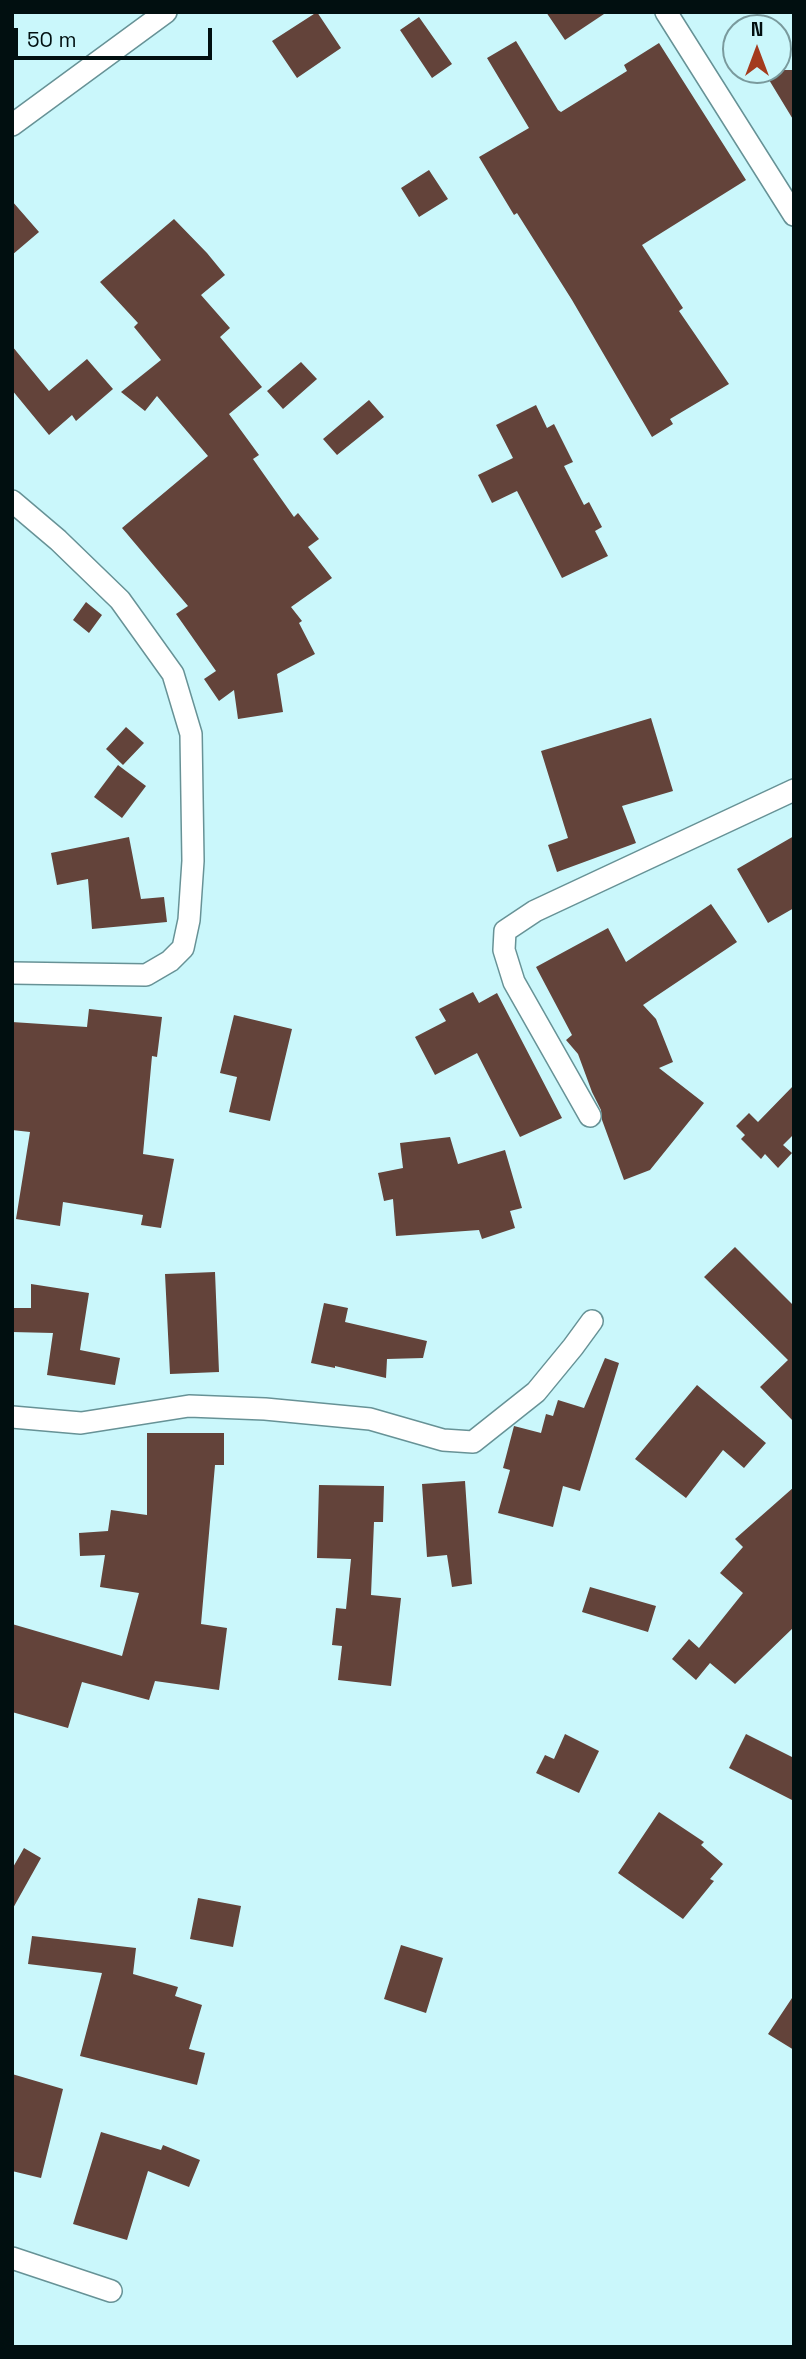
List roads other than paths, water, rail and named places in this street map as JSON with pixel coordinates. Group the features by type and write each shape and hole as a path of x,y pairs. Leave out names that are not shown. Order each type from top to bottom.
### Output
{"street":[{"path":"12,125 166,12"},
{"path":"666,12 794,215"},
{"path":"12,501 58,540 120,600 173,674 191,734 193,861 189,920 183,948 170,961 146,975 12,973"},
{"path":"590,1116 514,982 504,950 505,931 536,911 794,790"},
{"path":"12,1417 81,1423 189,1406 265,1409 370,1419 443,1440 474,1442 536,1392 592,1321"},
{"path":"12,2258 111,2291"}]}
